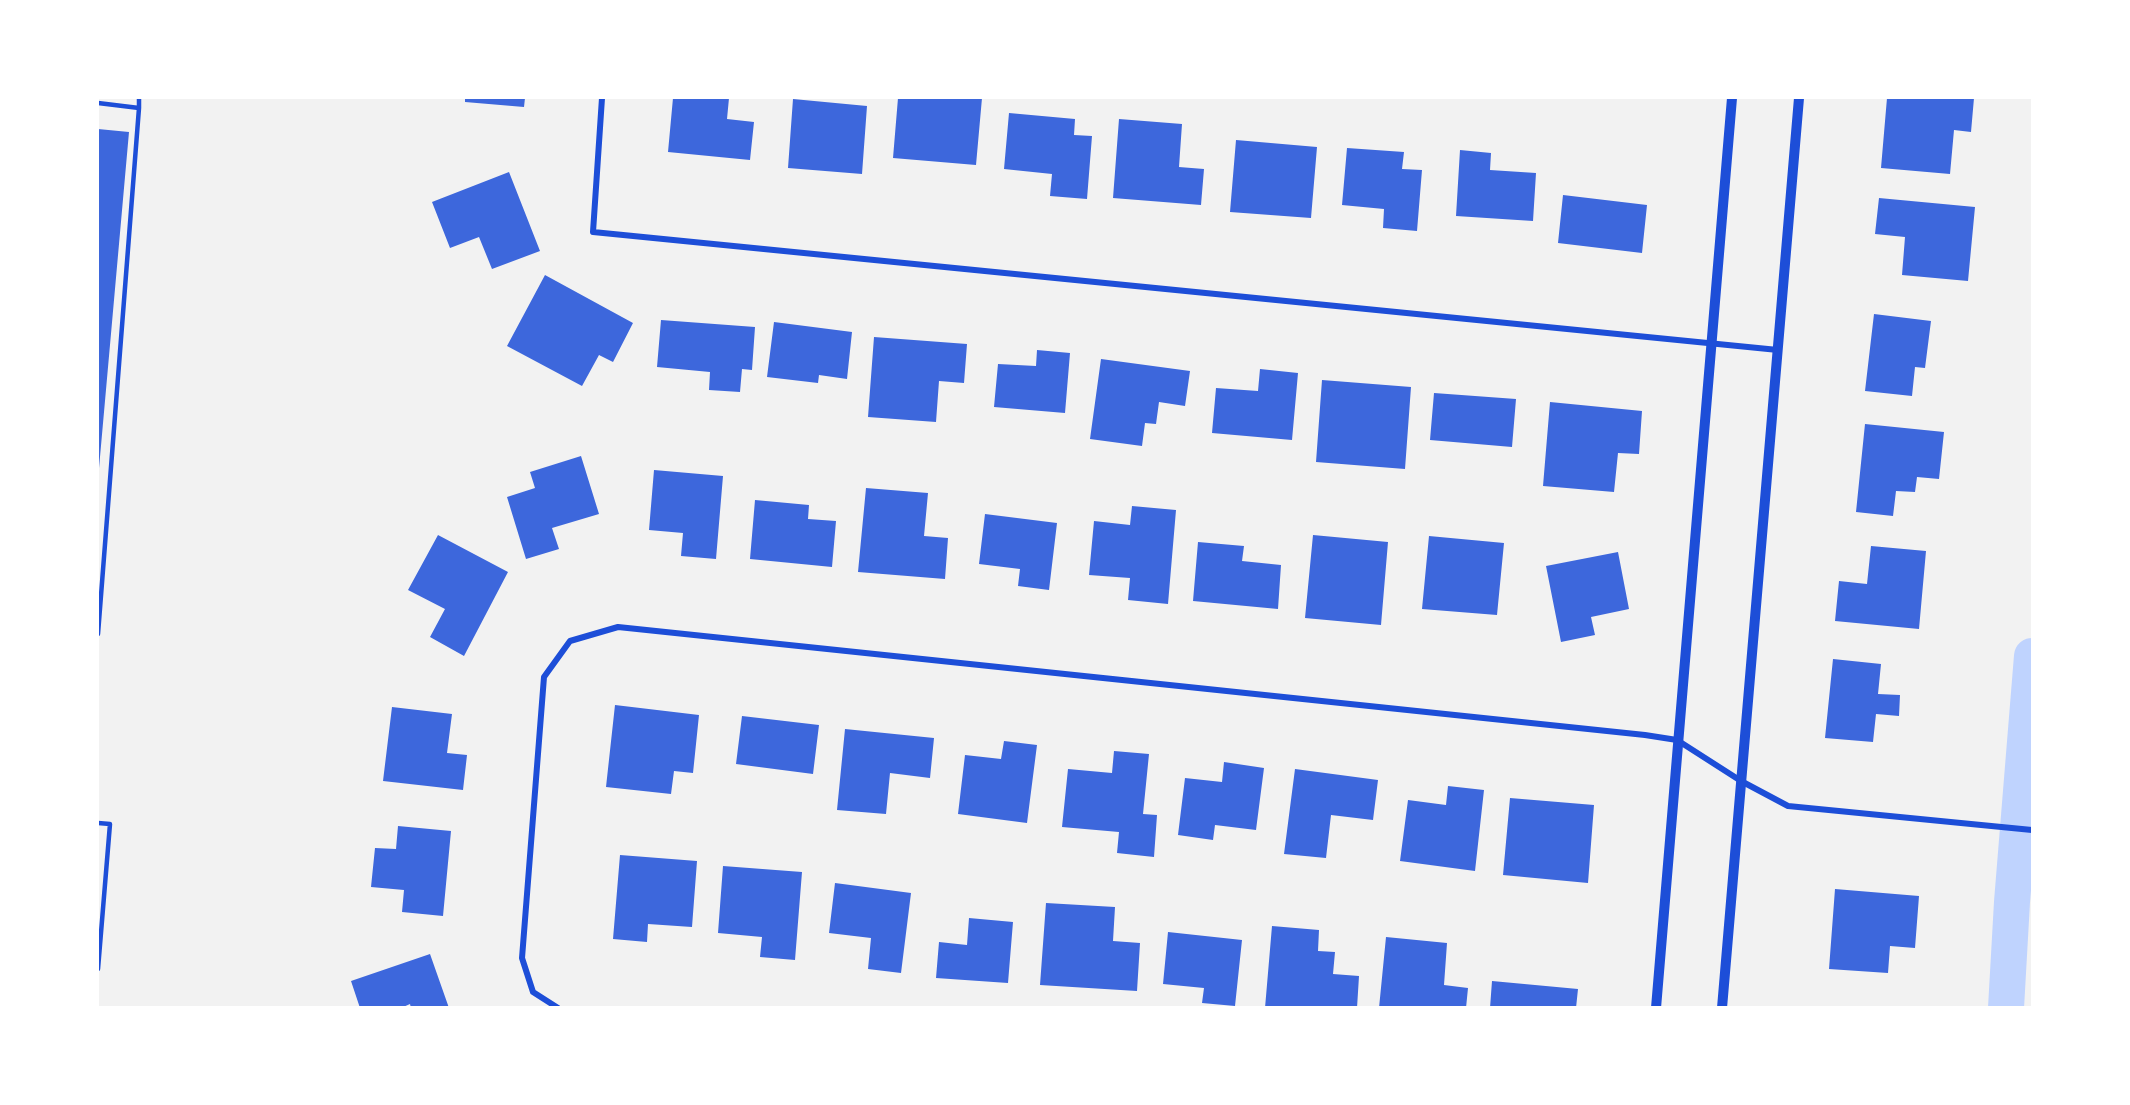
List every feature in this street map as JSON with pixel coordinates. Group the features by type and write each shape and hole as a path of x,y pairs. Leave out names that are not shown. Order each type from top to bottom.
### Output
{"street":[{"path":"603,98 593,232 1778,350"},
{"path":"1656,1008 1732,98"},
{"path":"1722,1008 1799,98"},
{"path":"558,1008 533,992 522,958 544,677 570,641 618,627 1677,740 1741,781 1788,806 2032,830"}],"lane":[{"path":"98,634 139,98"},
{"path":"98,103 139,108"},
{"path":"98,823 111,824 98,969"}],"building":[{"path":"465,98 525,98 524,107 465,102"},
{"path":"673,98 729,98 727,119 754,122 750,160 668,152"},
{"path":"898,98 982,98 976,165 893,158"},
{"path":"1887,98 1974,98 1971,132 1954,130 1950,174 1881,168"},
{"path":"793,99 867,106 862,174 788,168"},
{"path":"1009,113 1075,119 1074,135 1092,136 1087,199 1050,196 1052,174 1004,169"},
{"path":"1119,119 1182,124 1179,167 1204,169 1201,205 1113,198"},
{"path":"98,129 129,132 99,468 98,468"},
{"path":"1236,140 1317,147 1311,218 1230,212"},
{"path":"1347,148 1404,152 1402,169 1422,170 1417,231 1383,228 1384,209 1342,205"},
{"path":"1460,150 1491,153 1490,170 1536,173 1533,221 1456,216"},
{"path":"509,172 540,251 492,269 479,237 450,248 432,202"},
{"path":"1563,195 1647,205 1642,253 1558,243"},
{"path":"1879,198 1975,207 1968,281 1902,275 1905,237 1875,234"},
{"path":"545,275 633,323 613,362 599,355 582,386 507,346"},
{"path":"1874,314 1931,321 1925,368 1915,367 1912,396 1865,391"},
{"path":"661,320 755,327 752,370 742,369 740,392 709,390 710,372 657,367"},
{"path":"774,322 852,332 847,379 819,375 818,383 767,377"},
{"path":"874,337 967,344 964,383 939,381 936,422 868,417"},
{"path":"1037,350 1070,353 1065,413 994,407 998,364 1036,366"},
{"path":"1101,359 1190,371 1185,406 1159,402 1156,424 1145,423 1142,446 1090,439"},
{"path":"1260,369 1298,373 1292,440 1212,433 1216,388 1258,391"},
{"path":"1322,380 1411,387 1405,469 1316,462"},
{"path":"1434,393 1516,399 1512,447 1430,440"},
{"path":"1550,402 1642,411 1639,454 1618,453 1614,492 1543,486"},
{"path":"1865,424 1944,432 1939,479 1917,477 1915,492 1896,491 1893,516 1856,512"},
{"path":"581,456 599,514 552,528 559,549 526,559 507,497 535,488 530,472"},
{"path":"654,470 723,476 716,559 681,556 683,533 649,530"},
{"path":"866,488 928,493 924,536 948,538 945,579 858,572"},
{"path":"755,500 809,505 808,519 836,521 832,567 750,559"},
{"path":"1132,506 1176,510 1168,604 1128,600 1130,578 1089,575 1094,521 1130,525"},
{"path":"985,514 1057,523 1049,590 1018,586 1020,569 979,564"},
{"path":"438,535 508,572 464,656 430,637 445,609 408,590"},
{"path":"1313,535 1388,542 1381,625 1305,618"},
{"path":"1429,536 1504,543 1497,615 1422,609"},
{"path":"1198,542 1244,546 1242,561 1281,565 1278,609 1193,601"},
{"path":"1871,546 1926,551 1919,629 1835,621 1839,581 1867,584"},
{"path":"1618,552 1629,609 1591,617 1595,635 1561,642 1546,566"},
{"path":"1833,659 1881,664 1878,694 1900,695 1899,716 1876,714 1873,742 1825,738"},
{"path":"615,705 699,715 693,773 674,771 671,794 606,787"},
{"path":"392,707 452,714 447,753 467,755 463,790 383,781"},
{"path":"742,716 819,725 813,774 736,764"},
{"path":"845,729 934,738 930,778 890,773 886,814 837,810"},
{"path":"1004,741 1037,745 1027,823 958,814 965,755 1001,759"},
{"path":"1114,751 1149,754 1143,814 1157,815 1154,857 1117,853 1119,832 1062,827 1068,769 1112,773"},
{"path":"1224,762 1264,768 1256,830 1215,825 1213,840 1178,835 1185,778 1222,782"},
{"path":"1295,769 1378,780 1373,820 1331,815 1326,858 1284,854"},
{"path":"1448,786 1484,790 1475,871 1400,861 1408,800 1446,805"},
{"path":"1510,798 1594,805 1588,883 1503,875"},
{"path":"398,826 451,831 443,916 402,912 404,890 371,887 375,848 396,849"},
{"path":"620,855 697,861 692,927 648,924 647,942 613,939"},
{"path":"723,866 802,872 795,960 760,957 762,937 718,933"},
{"path":"835,883 911,893 901,973 868,969 871,938 829,933"},
{"path":"1835,889 1919,896 1915,948 1890,946 1888,973 1829,969"},
{"path":"1046,903 1115,907 1113,941 1140,943 1137,991 1040,985"},
{"path":"969,918 1013,922 1008,983 936,978 939,942 967,945"},
{"path":"1272,926 1319,930 1318,951 1335,952 1333,974 1359,976 1357,1008 1265,1008"},
{"path":"1168,932 1242,940 1235,1006 1202,1003 1204,988 1163,984"},
{"path":"1386,937 1447,943 1444,985 1468,988 1466,1008 1379,1008"},
{"path":"430,954 449,1008 411,1008 410,1004 401,1008 360,1008 351,981"},
{"path":"1492,981 1578,989 1576,1008 1490,1008"}],"waterway":[{"path":"2006,1008 2012,902 2032,656"}]}
